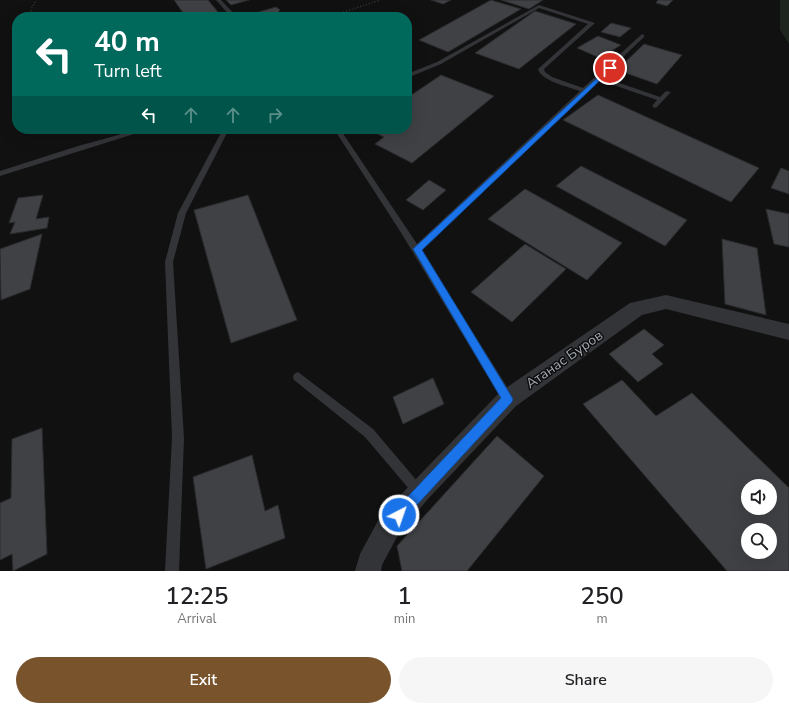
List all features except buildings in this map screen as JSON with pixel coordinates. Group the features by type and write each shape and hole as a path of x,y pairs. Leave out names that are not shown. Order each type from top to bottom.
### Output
{"street":[{"name":"Атанас Буров","path":"368,571 368,563 389,526 419,492 508,399 637,308 666,302 789,332"}],"lane":[{"path":"218,0 229,12"},
{"path":"412,74 439,63 539,6 592,23 541,69 542,74 550,78 586,91"},
{"path":"417,249 586,91 642,36"},
{"path":"599,78 661,100"},
{"path":"655,106 668,92"},
{"path":"0,174 80,148 129,134"},
{"path":"172,571 178,438 169,262 182,213 223,134"},
{"path":"340,134 364,168 417,249 508,399"},
{"path":"298,377 369,433 419,492"}],"path":[{"path":"31,12 36,0"},
{"path":"344,12 380,0"}],"shaded area":[{"path":"780,0 789,0 789,44 780,30"}],"route":[{"path":"399,515 508,399 417,249 610,68"}]}
